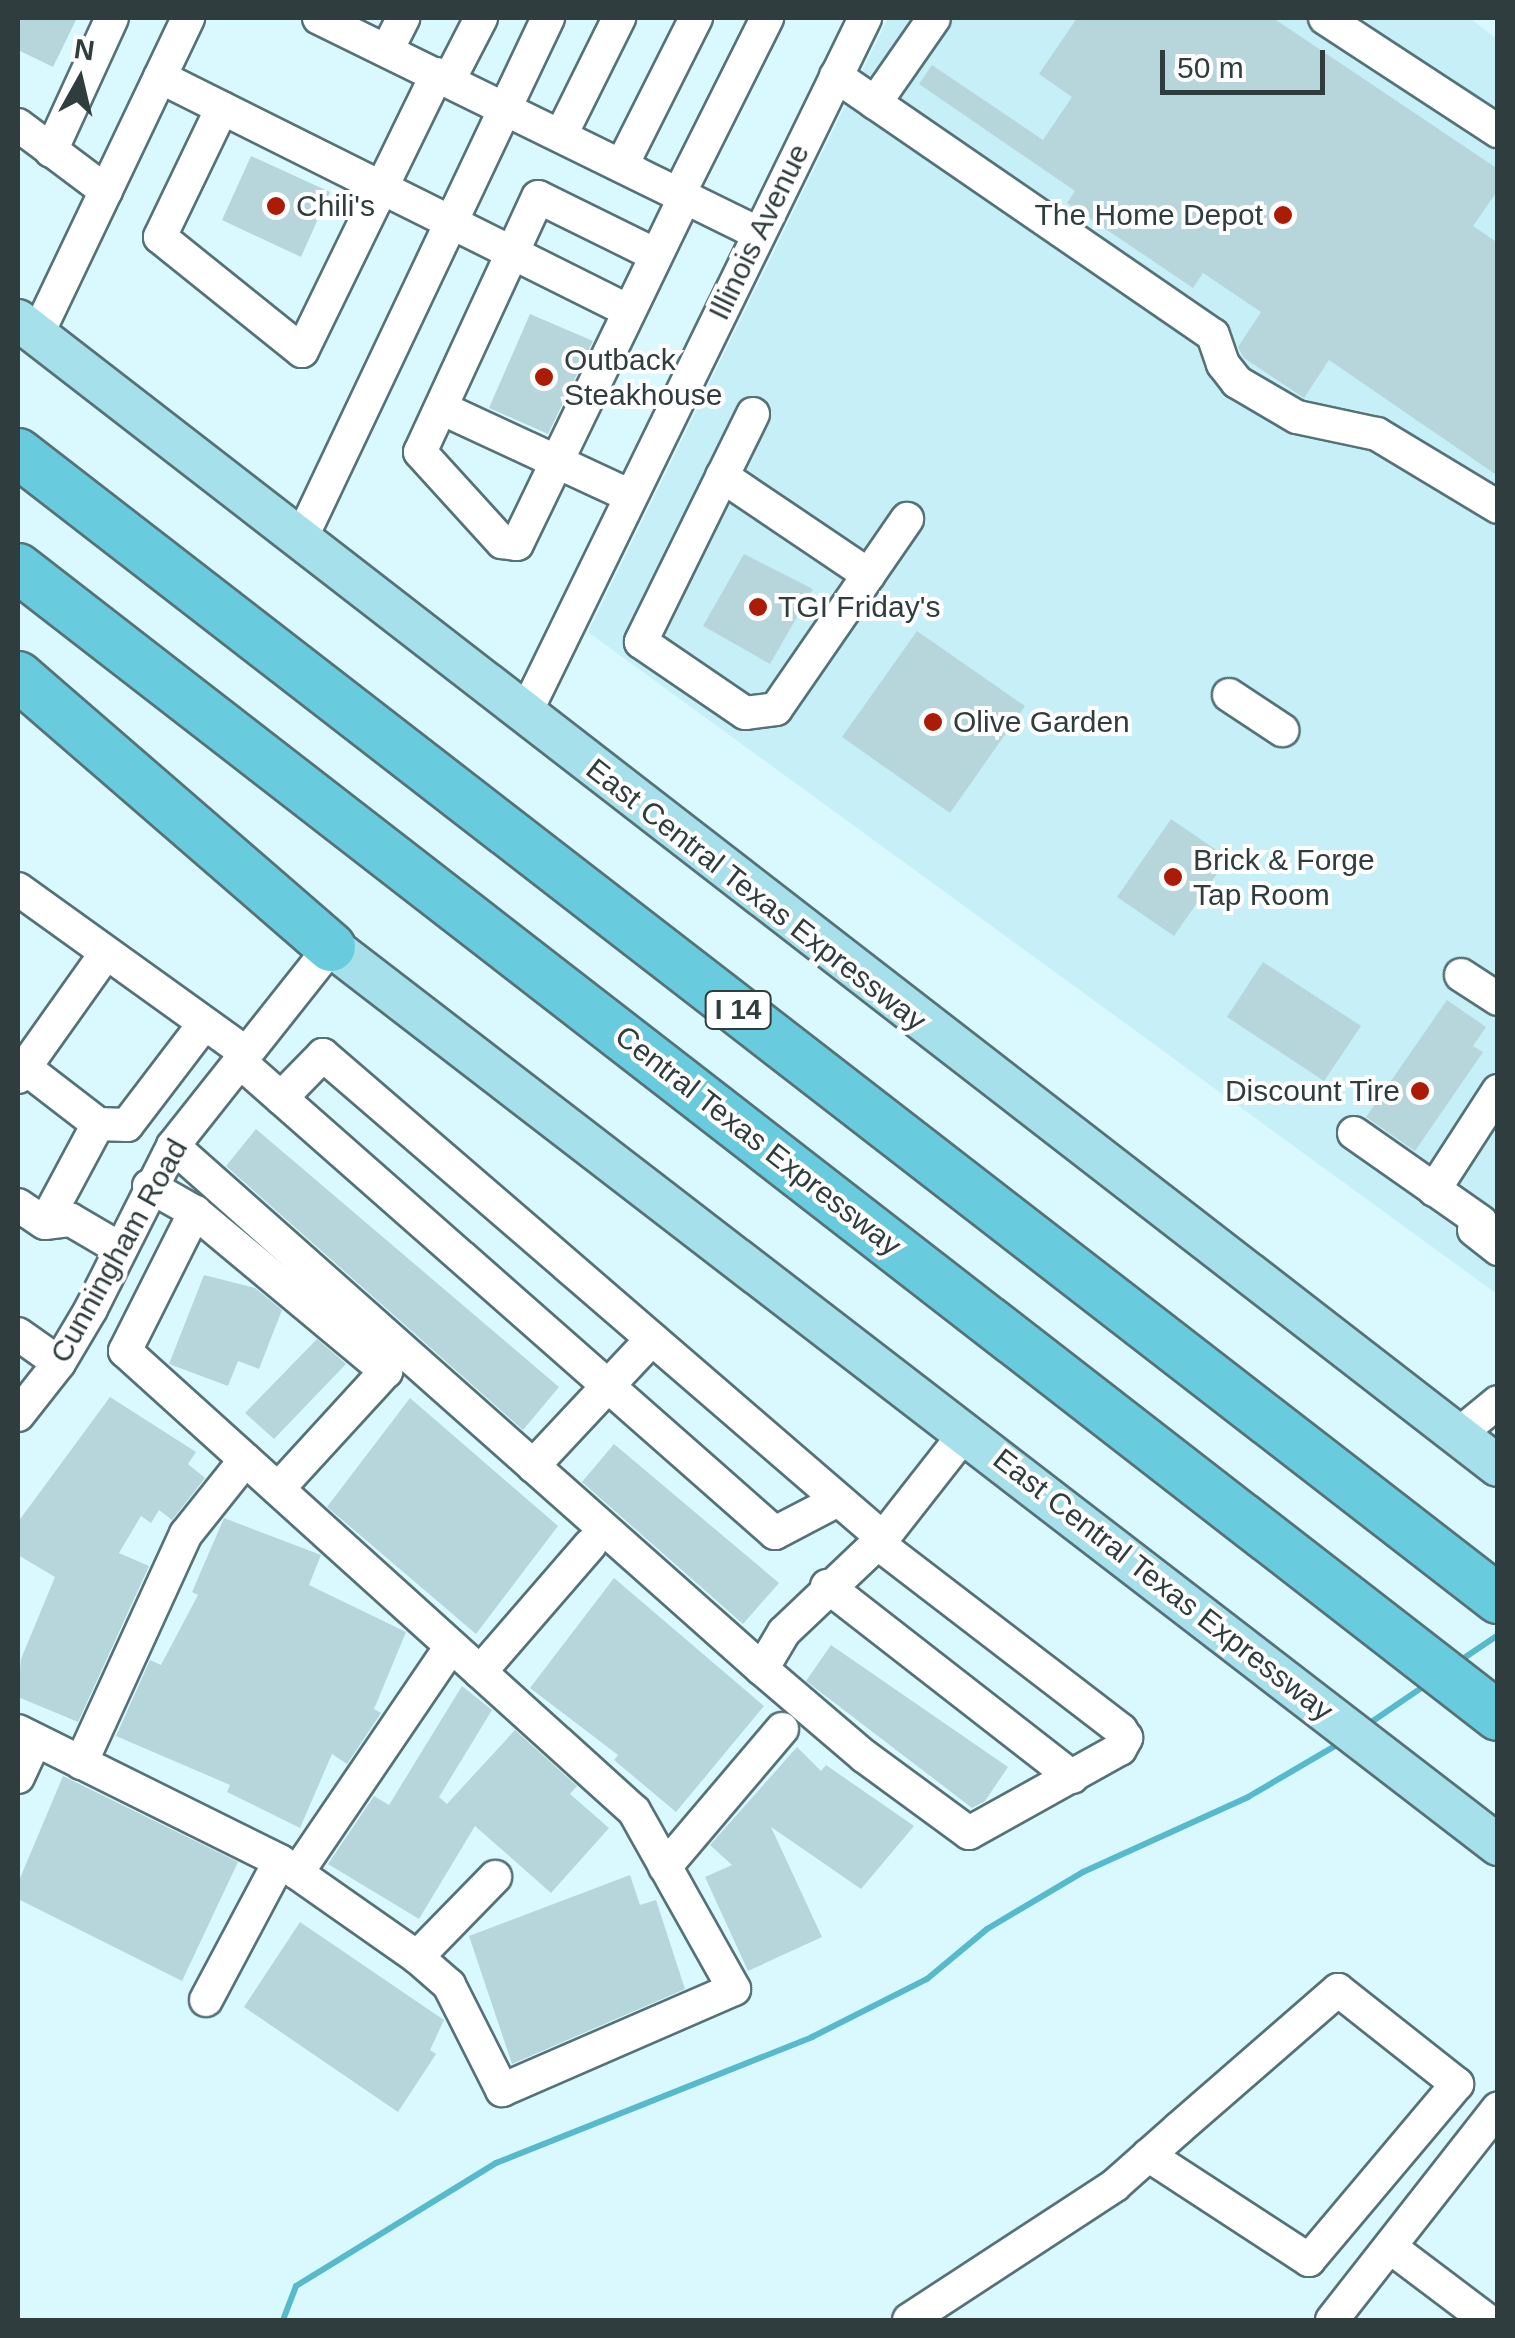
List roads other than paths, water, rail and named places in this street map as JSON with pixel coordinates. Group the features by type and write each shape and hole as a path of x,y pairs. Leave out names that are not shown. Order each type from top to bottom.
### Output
{"highway":[{"name":"I 14","path":"18,453 1498,1599"},
{"name":"Central Texas Expressway","path":"18,568 1498,1716"},
{"path":"18,676 331,947"}],"main road":[{"name":"East Central Texas Expressway","path":"27,327 524,716 1498,1466"},
{"name":"East Central Texas Expressway","path":"18,706 1498,1845"}],"street":[{"path":"51,150 112,18"},
{"path":"27,327 106,191 188,18"},
{"path":"387,50 403,18"},
{"path":"222,108 160,237 302,351 382,188 443,77 481,18"},
{"path":"300,540 502,106 548,18"},
{"path":"561,135 619,18"},
{"path":"622,165 696,18"},
{"path":"656,254 538,197 420,452 502,542 517,544 656,254 766,18"},
{"name":"Illinois Avenue","path":"524,716 865,18"},
{"path":"875,103 934,18"},
{"path":"1325,18 1498,131"},
{"path":"326,19 759,234"},
{"path":"836,76 1213,335 1222,364 1237,382 1298,417 1377,434 1498,508"},
{"path":"160,77 629,311"},
{"path":"18,125 106,191"},
{"path":"441,408 631,496"},
{"path":"753,414 641,642 745,713 776,709 907,519"},
{"path":"722,476 869,575"},
{"path":"1229,696 1282,730"},
{"path":"18,889 204,1024 281,1098 776,1533 838,1500"},
{"name":"Cunningham Road","path":"18,1415 59,1363 148,1186 173,1146 331,947"},
{"path":"106,953 21,1072 98,1124 127,1125 204,1024"},
{"path":"1461,974 1498,998"},
{"path":"173,1146 762,1669 864,1756 969,1833 1120,1749 1121,1730 880,1540 323,1055 281,1098"},
{"path":"1434,1190 1498,1091"},
{"path":"46,1223 98,1124"},
{"path":"1354,1134 1434,1190 1484,1234"},
{"path":"148,1186 195,1212 386,1371 278,1490"},
{"path":"18,1206 46,1223 70,1220 119,1248"},
{"path":"18,1777 26,1736 288,1866 449,1985 502,2090 734,1990 634,1812 125,1351 195,1212"},
{"path":"18,1334 59,1363"},
{"path":"533,1466 652,1339"},
{"path":"1458,1434 1498,1402"},
{"path":"762,1669 784,1632 827,1586 880,1540 966,1432"},
{"path":"81,1762 186,1534 244,1460"},
{"path":"480,1672 590,1545"},
{"path":"827,1586 1072,1777"},
{"path":"206,2000 288,1866 451,1646"},
{"path":"665,1867 782,1729"},
{"path":"416,1958 495,1876"},
{"path":"916,2319 1115,2186 1148,2156 1338,1990 1457,2084 1309,2260 1148,2156"},
{"path":"1332,2320 1498,2108"},
{"path":"1390,2247 1487,2320"}],"waterway":[{"path":"1458,1662 1498,1635"},
{"path":"1367,1725 1427,1684"},
{"path":"283,2320 296,2286 496,2163 812,2037 927,1979 987,1929 1083,1872 1248,1797 1340,1743"}],"place":[{"name":"Chili's","path":"276,206"},
{"name":"The Home Depot","path":"1283,215"},
{"name":"Outback Steakhouse","path":"544,377"},
{"name":"TGI Friday's","path":"758,607"},
{"name":"Olive Garden","path":"933,722"},
{"name":"Brick & Forge Tap Room","path":"1173,877"},
{"name":"Discount Tire","path":"1420,1091"}]}
